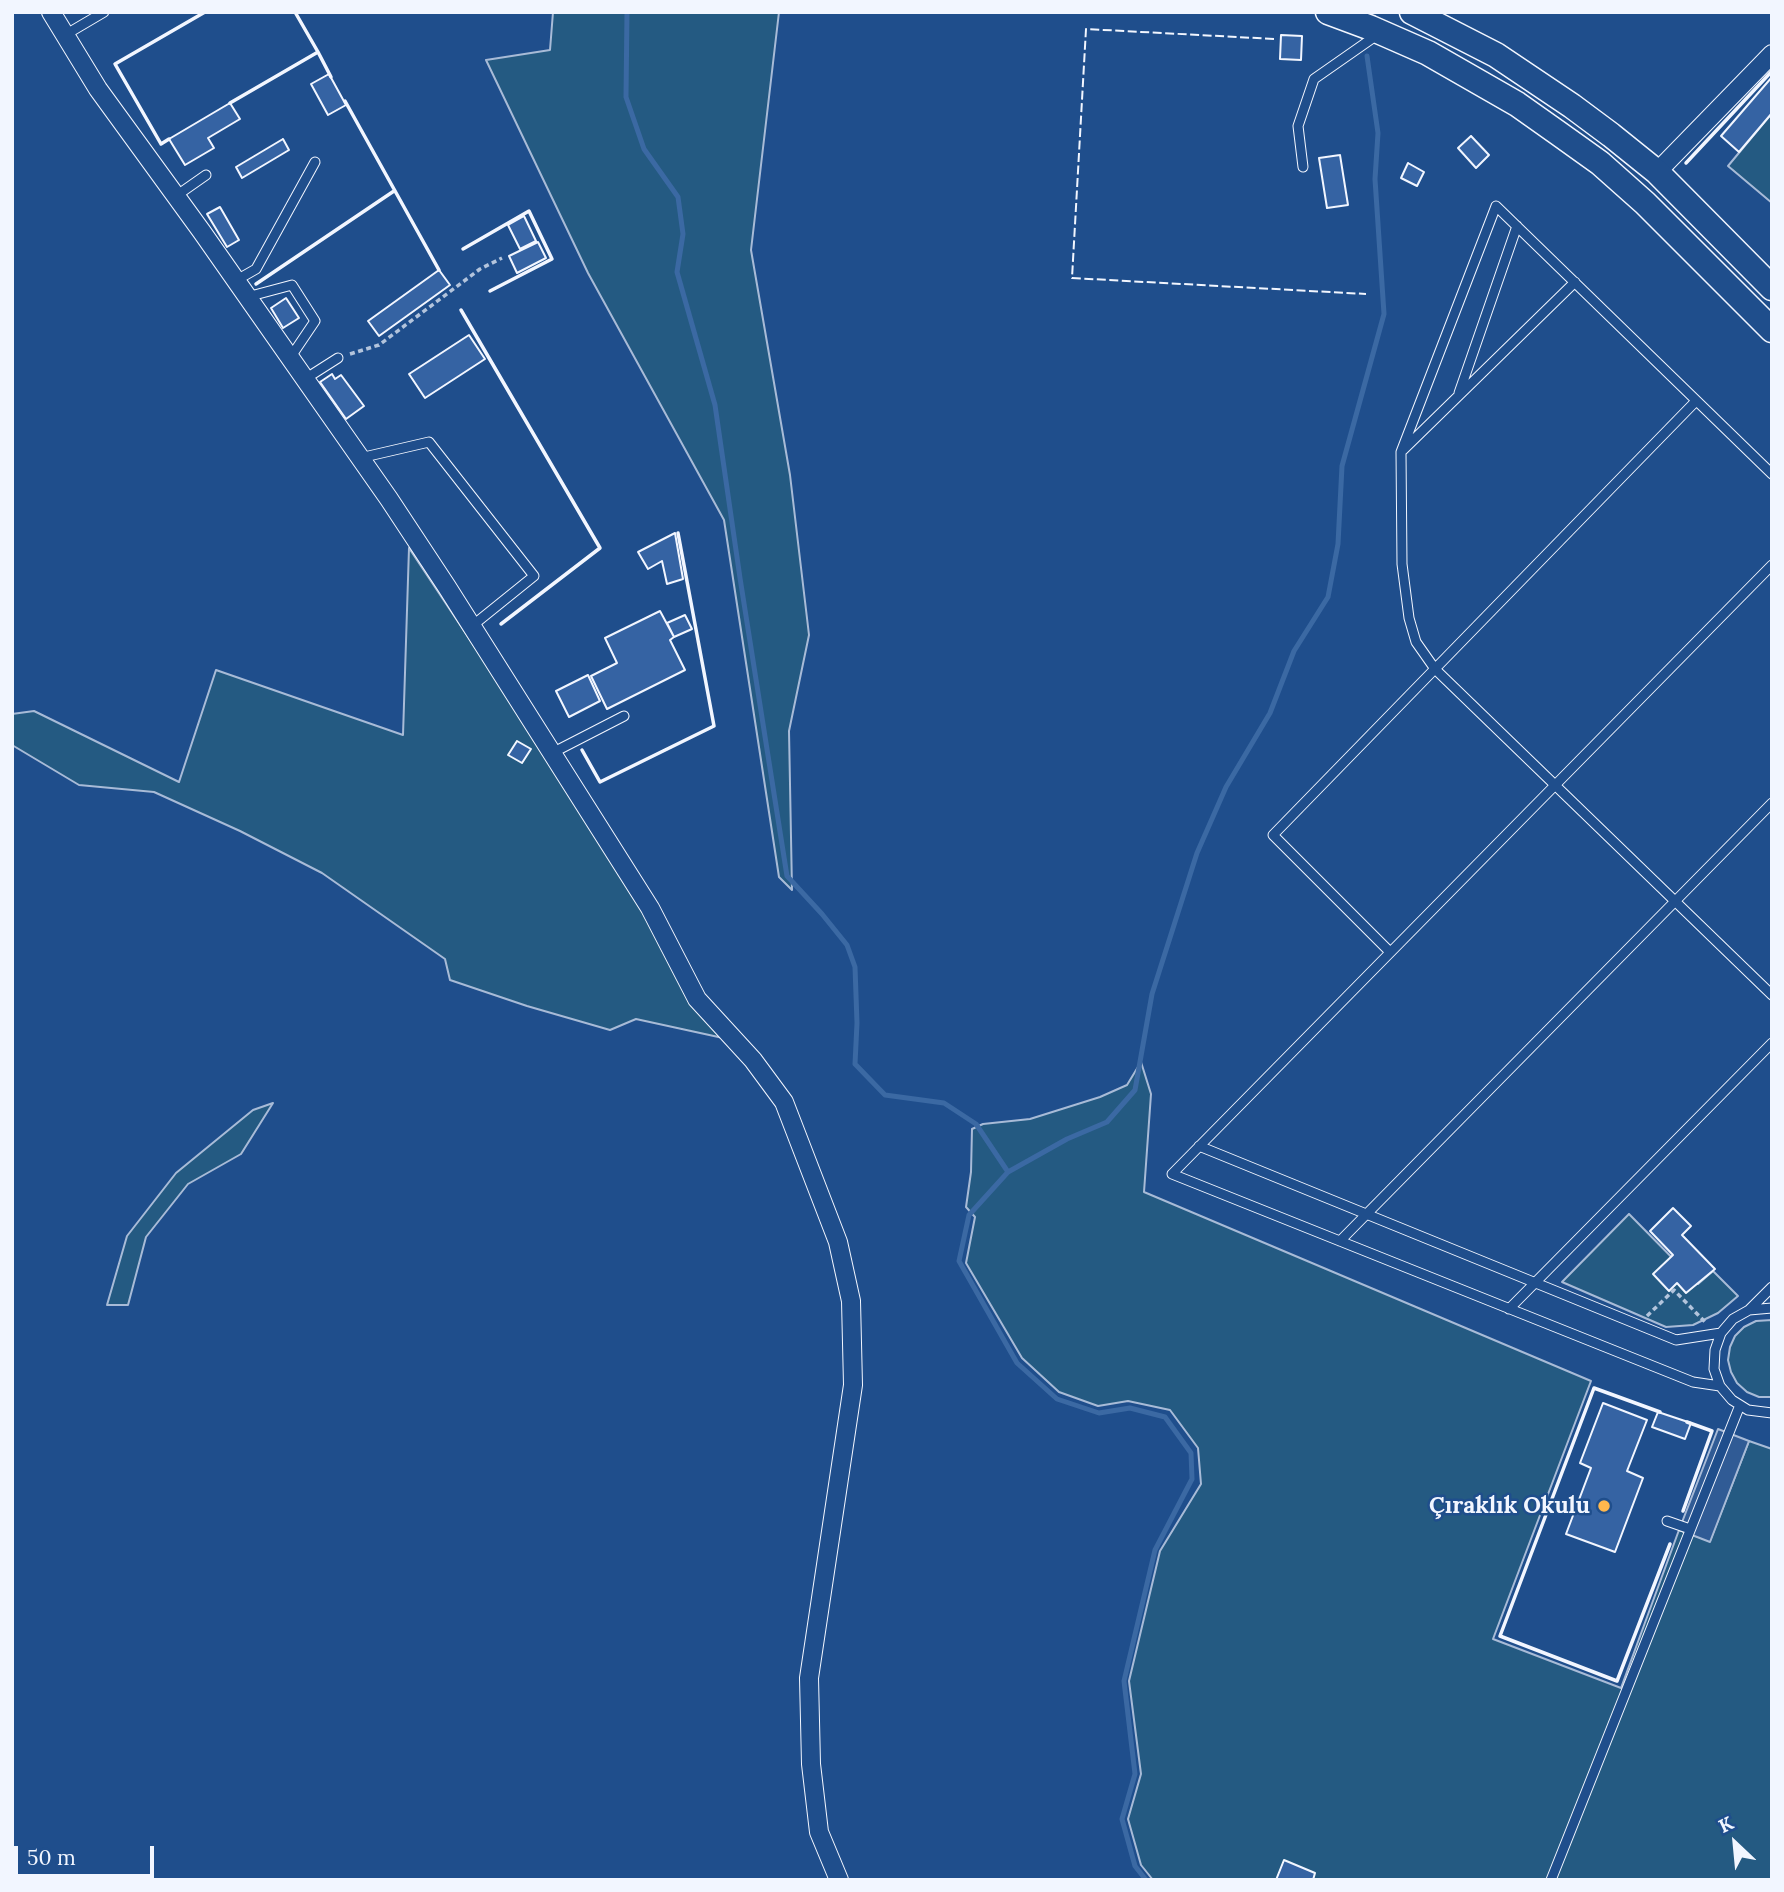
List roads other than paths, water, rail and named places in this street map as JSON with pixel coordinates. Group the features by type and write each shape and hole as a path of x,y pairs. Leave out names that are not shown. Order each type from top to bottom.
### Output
{"main road":[{"path":"1328,12 1428,53 1517,104 1600,163 1645,203 1772,330"},
{"path":"1412,12 1484,49 1536,81 1601,127 1657,172 1772,288"}],"street":[{"path":"51,12 98,89 360,458 472,626 650,908 697,999 753,1060 784,1102 838,1242 851,1301 853,1385 809,1678 811,1764 819,1832 839,1880"},
{"path":"1657,172 1772,54"}],"lane":[{"path":"65,35 104,12"},
{"path":"1303,167 1298,126 1314,79 1381,32"},
{"path":"236,281 256,269 315,162"},
{"path":"176,196 206,175"},
{"path":"1772,474 1496,206 1401,452 1402,564 1409,618 1416,642 1435,669 1772,995"},
{"path":"1458,396 1517,226"},
{"path":"1401,452 1575,282"},
{"path":"247,297 292,285 315,321 289,359"},
{"path":"304,380 338,358"},
{"path":"1390,952 1273,835 1696,401"},
{"path":"360,458 429,442 534,576 472,626"},
{"path":"1720,1386 1693,1382 1172,1174 1772,565"},
{"path":"554,752 624,716"},
{"path":"1340,1241 1772,803"},
{"path":"1509,1308 1772,1043"},
{"path":"1199,1146 1676,1340 1718,1333 1733,1319 1749,1310 1772,1287"},
{"path":"1749,1310 1772,1308"},
{"path":"1718,1333 1714,1369 1720,1386 1732,1400 1748,1410 1772,1413"},
{"path":"1551,1880 1740,1405"},
{"path":"1667,1521 1690,1529"}],"waterway":[{"path":"627,12 626,97 644,149 678,197 683,234 677,272 715,405 787,876 847,945 855,967 855,1064 885,1095 944,1103 976,1124 1008,1172 969,1215 959,1261 1017,1363 1057,1399 1099,1413 1130,1408 1165,1417 1191,1453 1192,1479 1155,1550 1124,1681 1135,1774 1122,1819 1135,1866 1146,1880"},
{"path":"1008,1172 1067,1139 1107,1122 1135,1090 1152,994 1197,853 1226,787 1270,713 1294,651 1328,597 1338,544 1342,466 1384,314 1375,179 1378,133 1367,56"}],"place":[{"name":"Çıraklık Okulu","path":"1604,1506"}]}
